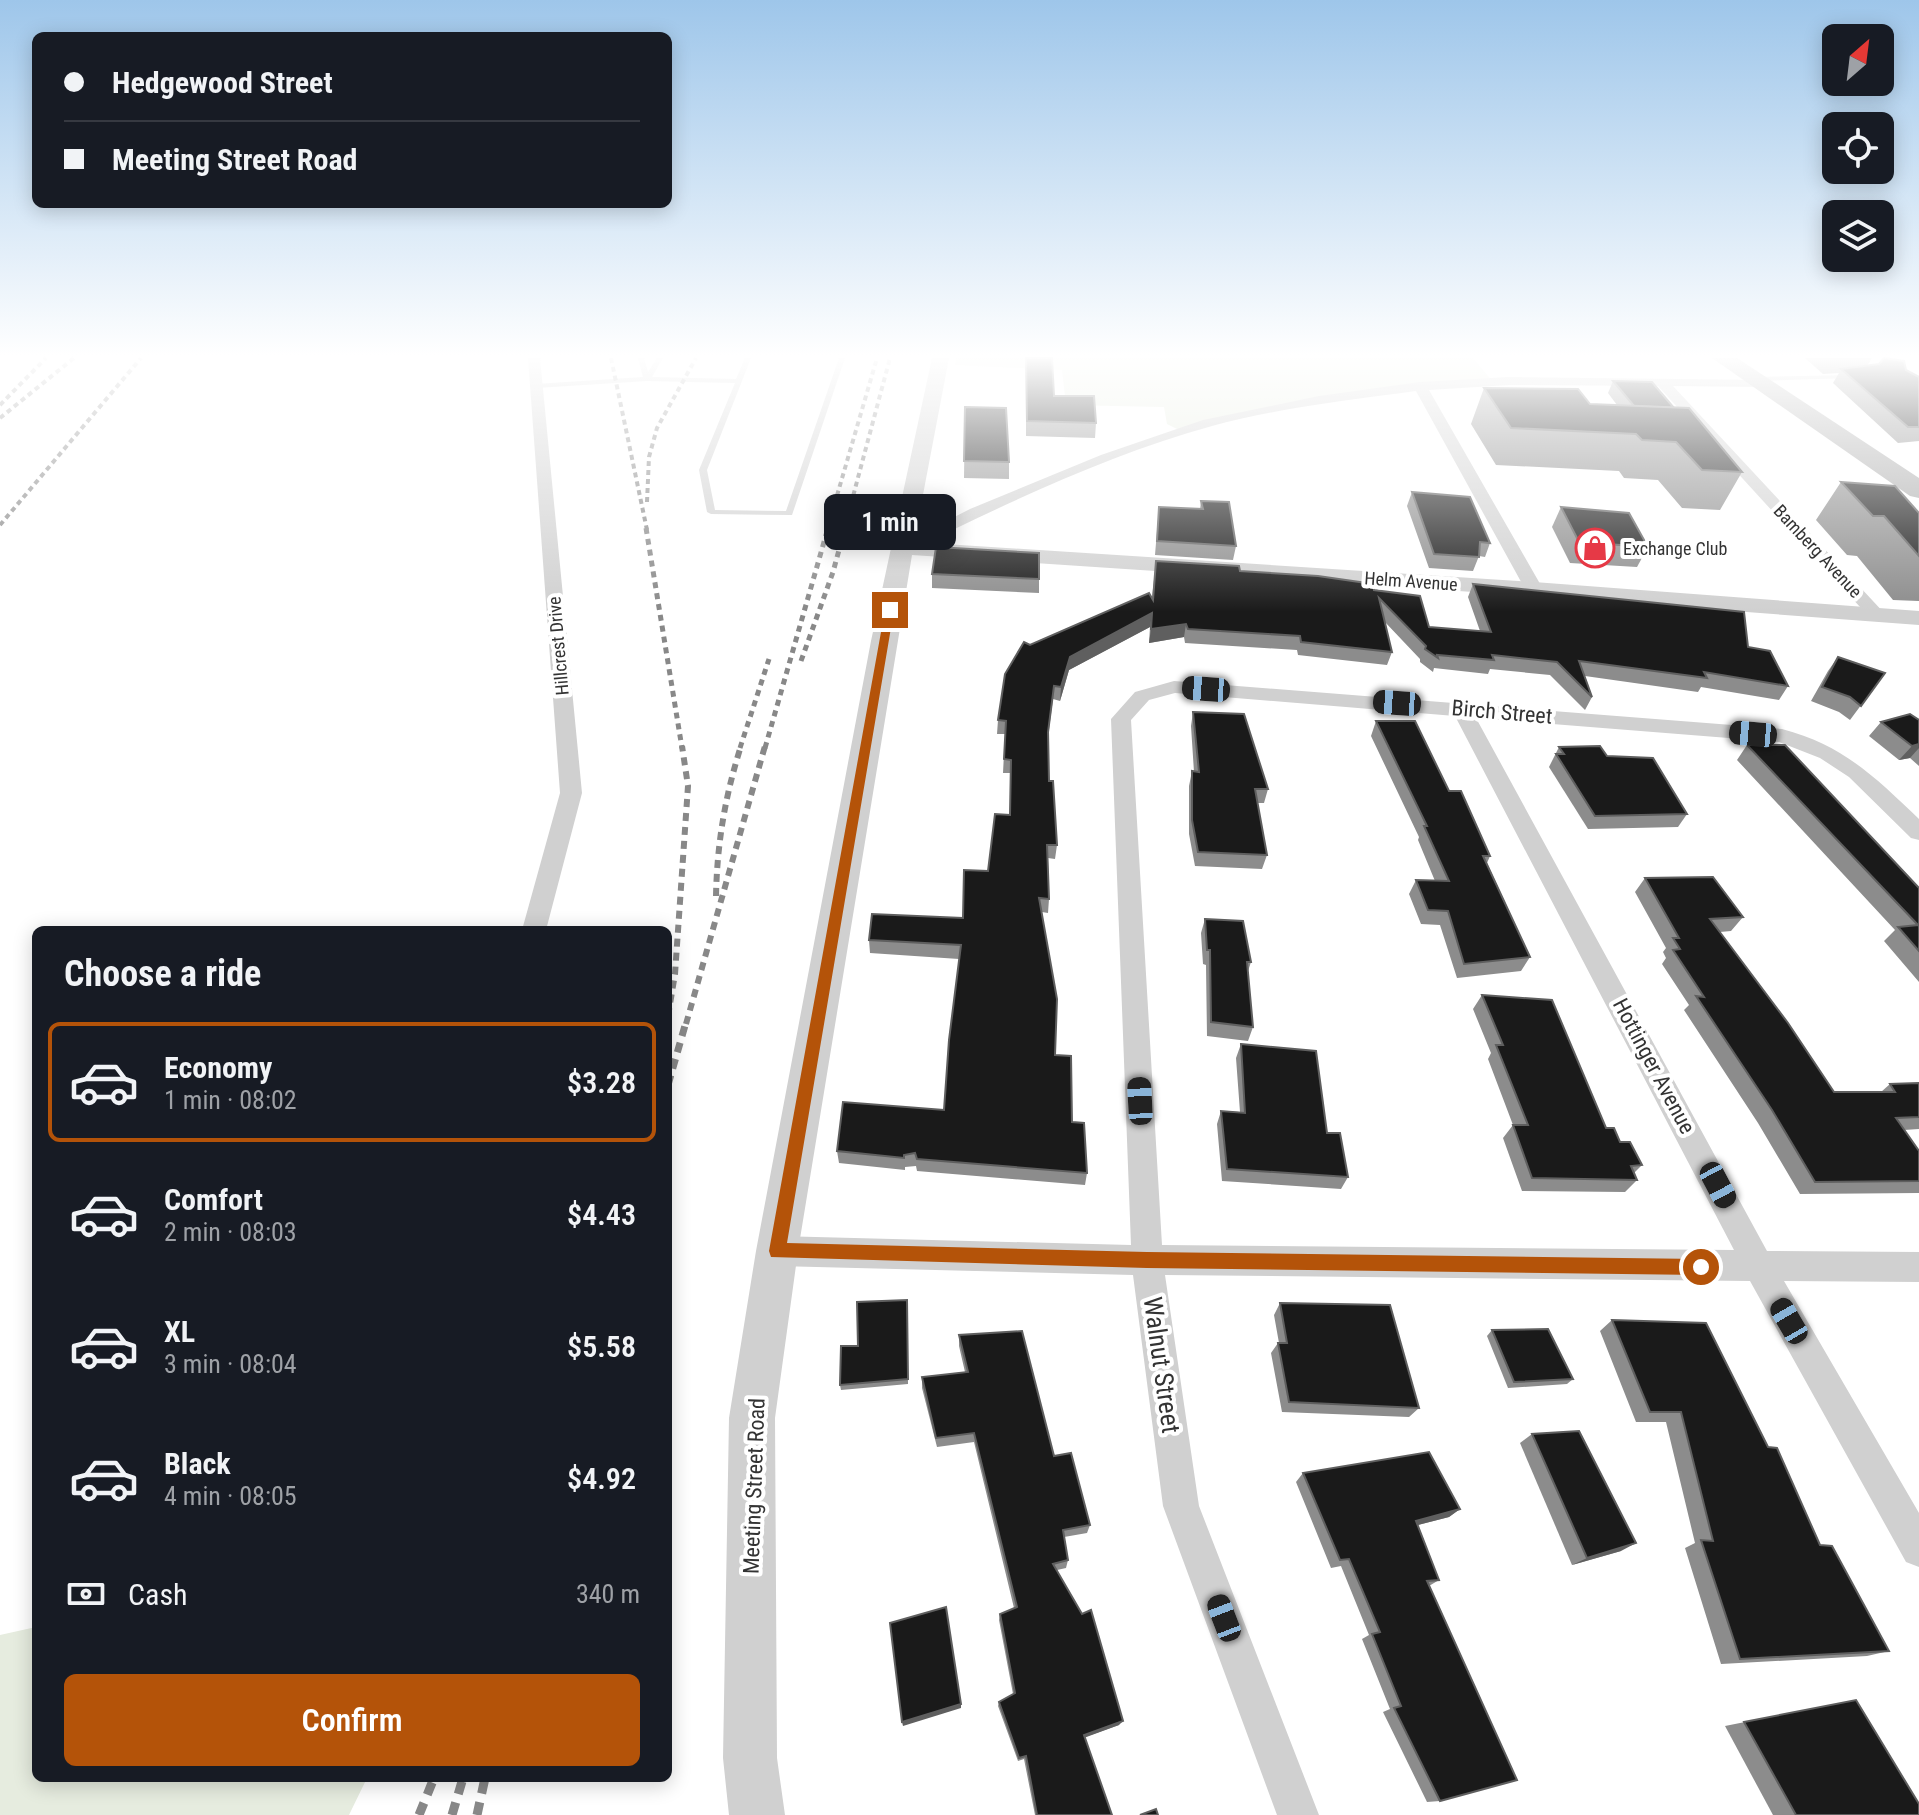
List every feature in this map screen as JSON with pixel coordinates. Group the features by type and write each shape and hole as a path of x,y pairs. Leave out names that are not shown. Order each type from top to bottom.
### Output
{"main road":[{"path":"1849,443 1919,490"}],"street":[{"name":"Hillcrest Drive","path":"535,926 571,793 541,443"},
{"name":"Meeting Street Road","path":"757,1815 750,1758 752,1418 777,1251 923,443"},
{"path":"902,548 976,512 1084,467 1152,443"},
{"path":"1452,443 1534,589"},
{"name":"Bamberg Avenue","path":"1718,443 1877,615"},
{"name":"Helm Avenue","path":"902,548 1534,589 1919,618"},
{"name":"Birch Street","path":"1174,687 1782,736 1827,753 1857,772 1919,832"},
{"name":"Walnut Street","path":"1174,687 1142,696 1121,719 1147,1260 1181,1506 1298,1815"},
{"name":"Hottinger Avenue","path":"1461,708 1775,1296 1919,1549"},
{"path":"777,1251 1147,1260 1762,1268 1919,1267"}],"lane":[{"path":"713,443 703,470 711,512 789,513 813,443"}],"shaded area":[{"path":"32,1628 32,1782 365,1782 349,1815 0,1815 0,1635"}],"building":[{"path":"964,443 1008,443 1009,462 964,461"},
{"path":"1677,443 1718,443 1742,472 1702,470"},
{"path":"1841,482 1895,486 1919,513 1919,556 1884,516 1873,516"},
{"path":"1412,492 1470,497 1490,543 1480,542 1479,557 1434,554"},
{"path":"1201,501 1229,502 1236,546 1157,541 1159,507 1203,509"},
{"path":"1561,507 1629,513 1648,547 1579,542"},
{"path":"936,547 1039,553 1039,579 932,574"},
{"path":"1156,561 1239,566 1240,571 1318,576 1373,584 1374,590 1420,596 1429,627 1491,632 1473,584 1744,612 1748,647 1770,651 1788,686 1704,672 1707,678 1579,661 1592,697 1557,662 1492,655 1494,660 1437,655 1438,658 1425,649 1426,646 1379,598 1392,652 1301,642 1300,636 1188,629 1186,624 1151,629 1152,613 1070,657 1061,687 1054,686 1048,732 1049,781 1053,781 1057,845 1047,845 1049,899 1039,898 1057,999 1055,1055 1071,1056 1072,1122 1084,1123 1087,1173 917,1159 915,1153 904,1155 904,1158 837,1151 843,1102 944,1110 961,945 869,940 872,914 963,918 964,870 988,871 995,814 1010,815 1011,760 1004,759 1006,721 998,720 1005,674 1024,642 1030,645 1149,593 1153,600"},
{"path":"1838,657 1885,673 1861,706 1850,697 1822,687"},
{"path":"1193,712 1244,714 1268,789 1255,789 1267,855 1198,852 1192,820 1192,771 1199,772"},
{"path":"1910,714 1919,720 1919,744 1912,746 1881,722"},
{"path":"1376,721 1415,721 1449,791 1461,791 1490,856 1483,856 1530,957 1464,964 1448,911 1428,910 1416,880 1449,881 1424,826 1427,826"},
{"path":"1747,745 1785,745 1919,888 1919,951 1898,927 1918,925"},
{"path":"1600,746 1607,756 1653,758 1687,814 1595,816 1556,754 1564,754 1559,747"},
{"path":"1713,877 1743,917 1710,919 1788,1023 1834,1092 1895,1092 1890,1084 1919,1083 1919,1117 1896,1118 1919,1151 1919,1181 1815,1182 1772,1110 1696,996 1704,997 1673,950 1680,949 1673,938 1679,938 1645,878"},
{"path":"1205,919 1243,921 1251,962 1247,962 1253,1027 1211,1022 1210,950 1207,950"},
{"path":"1482,995 1552,1000 1606,1128 1614,1128 1620,1142 1630,1142 1642,1165 1631,1166 1637,1180 1532,1178 1513,1125 1528,1125 1496,1045 1503,1045"},
{"path":"1241,1044 1316,1051 1327,1133 1340,1133 1348,1177 1227,1169 1221,1111 1245,1113"},
{"path":"907,1300 908,1379 840,1385 841,1346 858,1346 857,1302"},
{"path":"1280,1303 1390,1305 1419,1408 1289,1402 1278,1343 1287,1343"},
{"path":"1612,1320 1706,1323 1768,1447 1777,1448 1820,1545 1832,1546 1889,1651 1740,1659 1701,1540 1713,1541 1681,1412 1650,1412"},
{"path":"1548,1329 1573,1379 1514,1382 1492,1330"},
{"path":"1022,1331 1054,1456 1071,1453 1090,1525 1063,1530 1068,1560 1053,1564 1082,1614 1091,1610 1123,1721 1084,1735 1112,1815 1037,1815 1026,1756 1019,1758 999,1702 1015,1693 1000,1614 1017,1607 974,1433 936,1438 922,1377 968,1372 959,1335"},
{"path":"1579,1431 1636,1543 1587,1558 1532,1434"},
{"path":"1429,1452 1460,1509 1416,1521 1439,1580 1427,1581 1517,1780 1440,1801 1394,1708 1401,1706 1372,1634 1380,1632 1349,1559 1340,1560 1303,1473"},
{"path":"946,1607 961,1704 902,1722 890,1623"},
{"path":"1856,1700 1919,1804 1919,1815 1796,1815 1744,1722"},
{"path":"1156,1809 1158,1815 1140,1815"}],"railway":[{"path":"0,525 69,443"},
{"path":"629,443 647,530"},
{"path":"647,502 649,457 653,443"},
{"path":"827,530 852,443"},
{"path":"844,530 867,443"},
{"path":"646,528 682,748"},
{"path":"765,748 828,528"},
{"path":"801,661 833,572 845,528"},
{"path":"740,748 769,659"},
{"path":"672,992 688,786 682,746"},
{"path":"716,896 723,820 741,746"},
{"path":"686,1024 765,746"},
{"path":"672,1071 686,1022"},
{"path":"419,1815 432,1782"},
{"path":"452,1815 462,1782"},
{"path":"477,1815 484,1782"}],"place":[{"name":"Exchange Club","path":"1595,548"}],"route":[{"path":"890,610 777,1251 1147,1260 1701,1267"}]}
